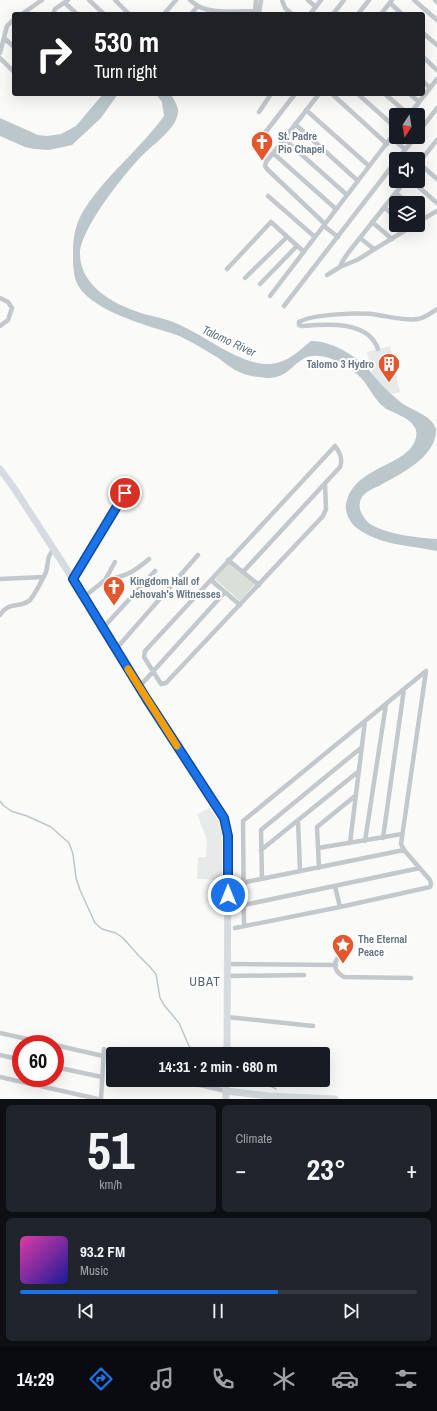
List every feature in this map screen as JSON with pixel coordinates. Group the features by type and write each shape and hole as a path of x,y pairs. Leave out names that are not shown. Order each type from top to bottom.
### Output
{"main road":[{"path":"0,469 54,549 139,687 224,818 228,836 227,1047"},
{"path":"226,1095 335,1099"}],"street":[{"path":"25,12 42,0"},
{"path":"88,0 102,12"},
{"path":"115,0 126,12"},
{"path":"166,12 176,0"},
{"path":"190,0 198,6 213,10 243,12"},
{"path":"256,0 258,12"},
{"path":"258,12 261,0"},
{"path":"282,0 285,8 290,12"},
{"path":"308,0 316,7"},
{"path":"312,12 321,0"},
{"path":"335,12 344,0"},
{"path":"359,12 368,0"},
{"path":"414,0 437,20"},
{"path":"54,12 55,9 66,1 75,12"},
{"path":"383,12 391,1 400,12"},
{"path":"193,12 198,6"},
{"path":"0,53 7,26 12,22"},
{"path":"425,35 437,45"},
{"path":"4,38 12,45"},
{"path":"0,58 12,70"},
{"path":"425,59 437,70"},
{"path":"425,94 437,79"},
{"path":"425,83 430,88"},
{"path":"259,112 268,96"},
{"path":"260,138 293,96"},
{"path":"317,96 266,162 265,166 338,237"},
{"path":"334,96 386,144"},
{"path":"360,96 389,122"},
{"path":"387,96 401,108"},
{"path":"412,96 419,102"},
{"path":"414,108 424,96"},
{"path":"425,124 437,108"},
{"path":"306,110 369,166"},
{"path":"295,124 358,181"},
{"path":"284,139 347,195"},
{"path":"270,296 389,140"},
{"path":"425,155 437,140"},
{"path":"399,144 405,149"},
{"path":"403,152 409,144"},
{"path":"273,153 336,209"},
{"path":"425,169 437,178"},
{"path":"284,306 389,170"},
{"path":"340,267 348,253 400,188"},
{"path":"420,188 437,203"},
{"path":"396,193 400,196"},
{"path":"268,196 315,237"},
{"path":"384,207 389,212"},
{"path":"425,218 437,211"},
{"path":"227,269 271,222 304,252"},
{"path":"372,222 392,239"},
{"path":"327,275 340,267 357,260 401,232"},
{"path":"244,278 287,237"},
{"path":"360,238 374,250"},
{"path":"260,284 297,246"},
{"path":"348,253 357,260"},
{"path":"0,298 8,302 12,308 8,320 0,326"},
{"path":"378,349 373,339 369,335 357,329 329,324 302,326 298,322 323,316 354,314 378,314 405,319 418,319 437,309"},
{"path":"243,572 325,483 337,471 341,463 340,454 335,446 145,651 144,657 162,684 166,683 325,514 325,483"},
{"path":"73,579 131,482"},
{"path":"0,615 6,608 28,601 46,571 48,556 54,549"},
{"path":"116,649 198,555"},
{"path":"105,580 128,575 149,559"},
{"path":"228,560 259,585"},
{"path":"84,597 105,580 115,562"},
{"path":"103,628 155,571"},
{"path":"0,579 43,577"},
{"path":"211,580 240,605"},
{"path":"139,687 225,592"},
{"path":"235,928 428,888 431,885 430,880 404,850 401,844 426,671 243,821 244,926"},
{"path":"383,838 404,689"},
{"path":"365,841 386,704"},
{"path":"350,843 365,721"},
{"path":"262,879 261,830 362,747"},
{"path":"261,850 359,771"},
{"path":"319,868 317,827 356,796"},
{"path":"298,820 300,871"},
{"path":"318,848 402,834"},
{"path":"228,882 244,882 262,879 404,850"},
{"path":"244,905 420,868"},
{"path":"335,886 340,907"},
{"path":"345,953 337,958 336,964 341,975 348,977 411,978"},
{"path":"228,964 336,964"},
{"path":"227,976 304,975"},
{"path":"227,1017 313,1026"},
{"path":"0,1033 12,1036"},
{"path":"64,1047 103,1056"},
{"path":"0,1077 100,1099 104,1049"},
{"path":"0,1055 12,1058"},
{"path":"64,1069 102,1077"},
{"path":"200,1087 226,1095"}],"shaded area":[{"path":"101,96 117,96 101,118 72,145 49,150 34,149 25,147 0,136 0,118 38,135 47,136 61,134 76,126"},
{"path":"158,96 172,96 178,111 175,122 167,133 129,170 106,200 87,231 80,255 82,267 87,278 94,287 104,295 125,307 178,324 233,354 254,362 264,364 279,363 295,354 311,341 326,343 334,346 355,358 367,368 394,397 403,404 427,417 434,424 436,429 435,439 430,449 423,457 406,471 363,495 360,503 361,512 370,524 393,533 437,539 437,551 394,544 380,540 358,529 350,521 347,515 346,503 351,490 356,484 361,479 406,453 411,448 416,437 416,431 413,424 402,416 385,408 354,371 332,359 310,356 298,362 287,372 273,378 244,374 194,343 104,308 91,300 82,291 76,281 73,263 74,235 78,221 96,193 148,136 164,116 162,102"},
{"path":"390,346 400,392 391,394 372,373 367,352"},
{"path":"229,563 255,584 240,601 215,579"},
{"path":"210,808 217,818 222,834 222,880 197,879 198,857 206,857 207,840 197,814"}],"waterway":[{"path":"0,801 11,811 27,816 51,827 69,843 73,854 76,878 95,923 102,929 116,933 123,938 156,974 160,998 179,1023 190,1047"}],"slow traffic":[{"path":"128,669 177,746"}],"place":[{"name":"St. Padre Pio Chapel","path":"262,162"},
{"name":"Talomo 3 Hydro","path":"389,384"},
{"name":"Kingdom Hall of Jehovah's Witnesses","path":"114,606"},
{"name":"The Eternal Peace","path":"343,964"}],"district":[{"name":"UBAT","path":"205,981"}],"route":[{"path":"125,493 73,579 165,729 224,818 228,836 228,895"}],"water label":[{"name":"Talomo River","path":"229,341"}]}
